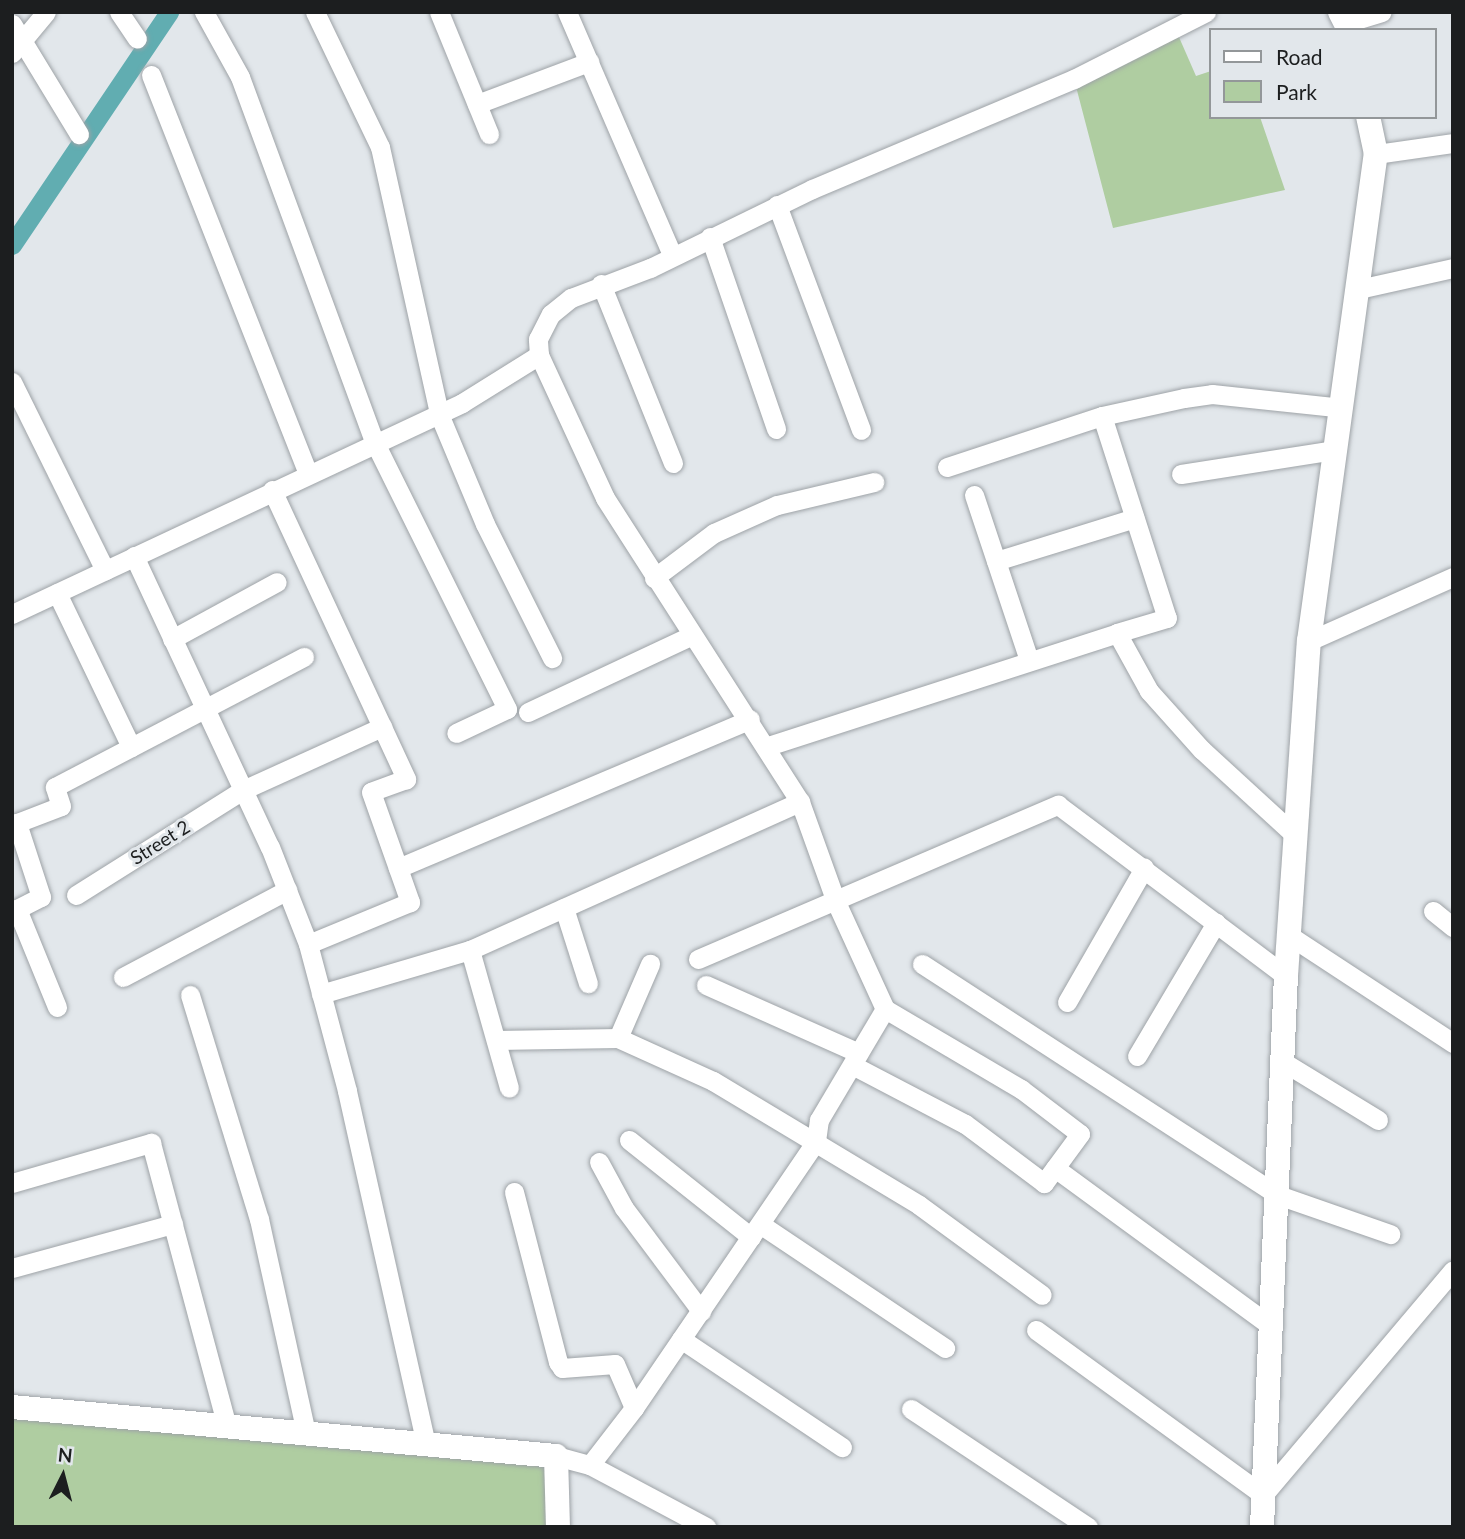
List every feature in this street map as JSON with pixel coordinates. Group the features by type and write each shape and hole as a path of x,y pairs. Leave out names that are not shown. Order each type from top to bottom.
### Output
{"street":[{"path":"46,12 16,39 79,134"},
{"path":"119,12 137,39"},
{"path":"204,12 240,77 375,443 507,709 456,733"},
{"path":"315,12 380,147 439,414 485,524 552,658"},
{"path":"439,12 489,134"},
{"path":"567,12 672,255"},
{"path":"706,985 855,1059 965,1124 1044,1183 1080,1134 1021,1090 885,1009 836,902 800,802 768,746 690,636 605,498 539,355 538,339 551,314 601,284 672,255 777,205 1030,99 1206,12"},
{"path":"1345,22 1381,12"},
{"path":"477,104 589,62"},
{"path":"151,75 307,474"},
{"path":"1262,1527 1285,1063 1286,976 1309,641 1376,154 1368,119"},
{"path":"1376,154 1453,143"},
{"path":"777,205 862,430"},
{"path":"710,237 776,429"},
{"path":"1359,289 1453,268"},
{"path":"601,284 673,463"},
{"path":"12,614 439,414 539,355"},
{"path":"12,382 105,570"},
{"path":"947,467 1102,416 1212,394 1342,408"},
{"path":"768,746 1029,660 1167,618 1102,416"},
{"path":"1181,474 1335,450"},
{"path":"654,579 714,533 777,505 874,482"},
{"path":"272,490 406,779 371,792 410,902 307,944"},
{"path":"974,495 1029,660"},
{"path":"996,561 1135,518"},
{"path":"134,556 243,790 307,944 347,1091 426,1444"},
{"path":"1309,641 1453,577"},
{"path":"172,639 277,582"},
{"path":"57,593 131,747"},
{"path":"1117,633 1149,691 1202,750 1296,836"},
{"path":"528,712 690,636"},
{"path":"57,1007 17,909 41,897 17,823 61,806 55,787 304,657"},
{"path":"398,868 750,719"},
{"name":"Street 2","path":"76,895 243,790 382,727"},
{"path":"321,994 470,950 800,802"},
{"path":"698,959 1058,805 1286,976"},
{"path":"1067,1002 1144,868"},
{"path":"123,977 286,890"},
{"path":"564,908 588,983"},
{"path":"1433,911 1453,927"},
{"path":"1137,1056 1216,923"},
{"path":"1290,936 1453,1043"},
{"path":"470,950 509,1088"},
{"path":"618,1038 650,964"},
{"path":"922,964 1278,1195 1390,1234"},
{"path":"190,995 259,1219 306,1433"},
{"path":"590,1465 634,1408 816,1141 819,1120 885,1009"},
{"path":"496,1040 618,1038 713,1081 919,1205 1042,1295"},
{"path":"1285,1063 1378,1120"},
{"path":"629,1140 756,1230 945,1348"},
{"path":"12,1183 151,1143 227,1426"},
{"path":"599,1162 624,1208 701,1311"},
{"path":"1055,1168 1272,1327"},
{"path":"514,1192 558,1362 562,1368 615,1364 634,1408"},
{"path":"12,1268 173,1224"},
{"path":"1263,1495 1453,1270"},
{"path":"1035,1330 1263,1495"},
{"path":"681,1339 842,1447"},
{"path":"12,1407 556,1456 590,1465 706,1527"},
{"path":"911,1409 1088,1527"},
{"path":"556,1456 558,1527"}],"green space":[{"path":"1175,28 1196,76 1210,71 1210,119 1261,119 1285,190 1113,228 1074,79"},
{"path":"12,1416 556,1456 555,1527 12,1527"}],"waterway":[{"path":"12,245 169,12"}]}
